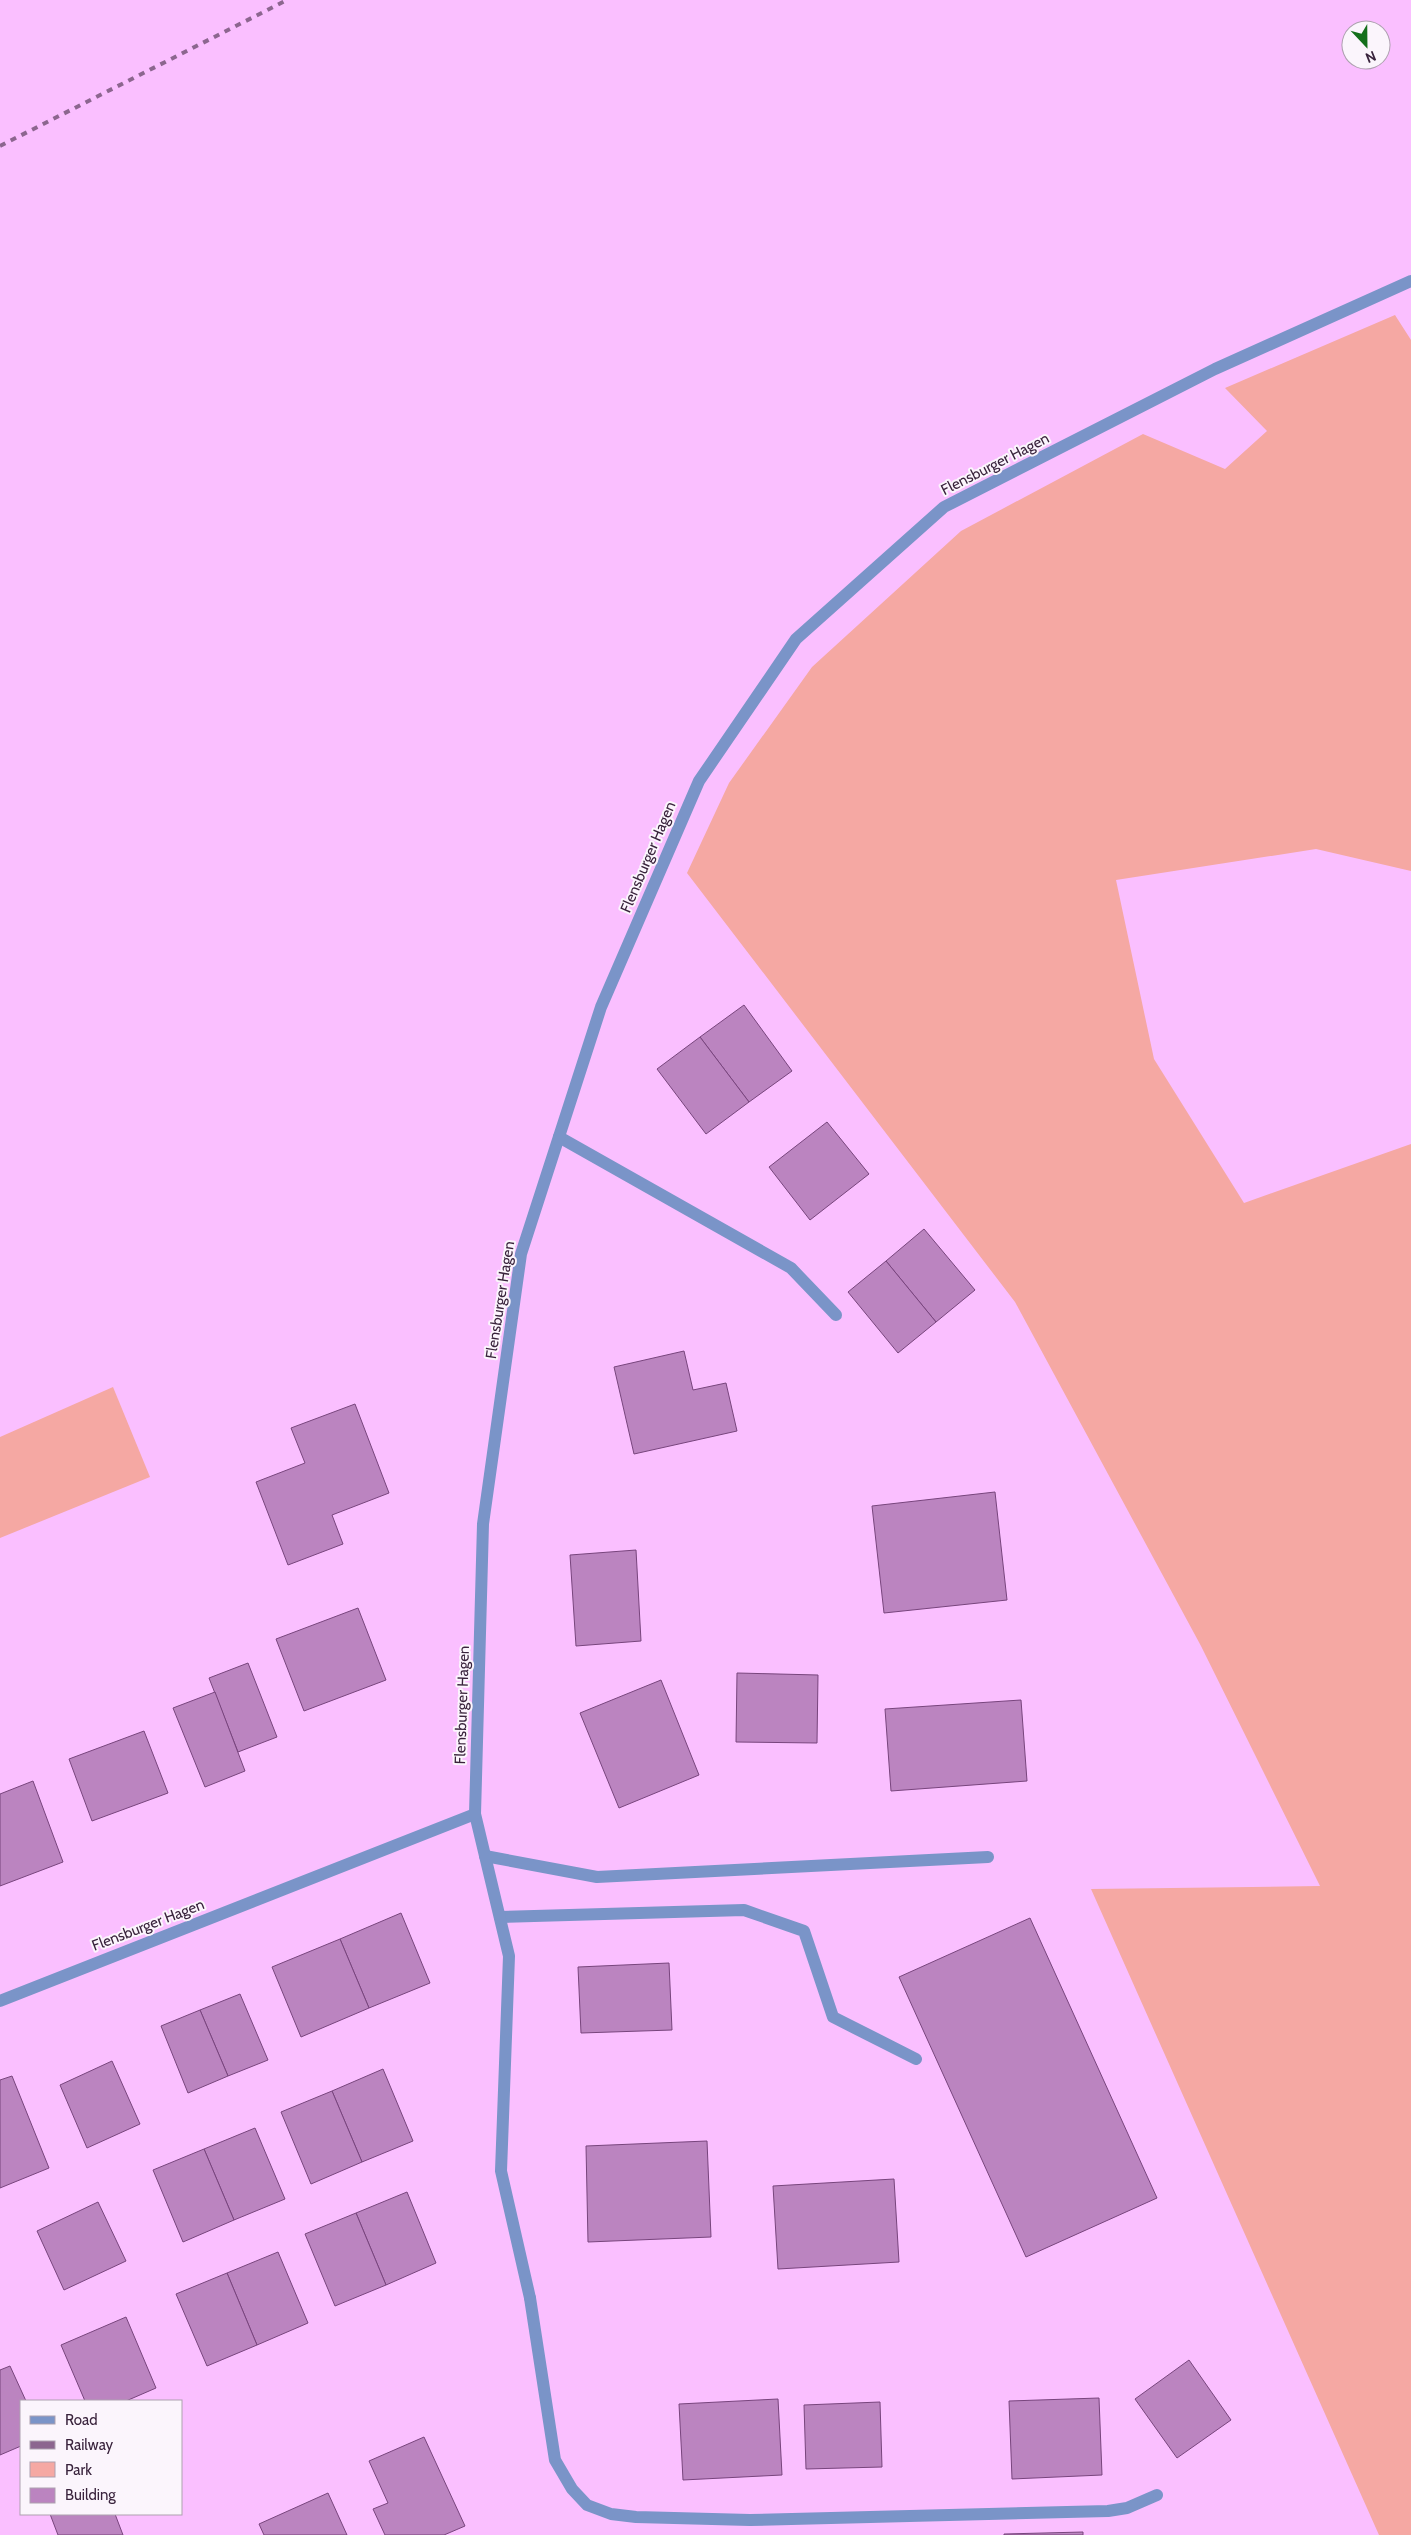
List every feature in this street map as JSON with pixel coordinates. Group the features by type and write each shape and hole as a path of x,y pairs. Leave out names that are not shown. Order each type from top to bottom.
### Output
{"street":[{"name":"Flensburger Hagen","path":"1157,2496 1127,2508 1108,2511 750,2520 636,2517 610,2514 587,2505 572,2489 555,2460 530,2298 501,2171 509,1956 475,1814 483,1524 521,1254 601,1007 699,781 796,639 944,507 1215,369 1411,281"},
{"path":"559,1137 791,1268 836,1316"},
{"name":"Flensburger Hagen","path":"0,2001 475,1814"},
{"path":"485,1856 597,1877 988,1857"},
{"path":"500,1917 744,1910 804,1931 833,2017 916,2059"}],"green space":[{"path":"1395,315 1411,340 1411,871 1316,849 1116,880 1154,1059 1244,1203 1411,1144 1411,2535 1379,2535 1091,1889 1320,1886 1201,1646 1015,1302 687,873 729,783 812,667 961,531 1143,434 1225,469 1267,431 1225,388"},
{"path":"113,1387 150,1477 0,1538 0,1437"}],"building":[{"path":"744,1005 792,1071 749,1102 700,1037"},
{"path":"700,1037 749,1102 706,1134 657,1069"},
{"path":"827,1122 869,1174 810,1220 769,1167"},
{"path":"924,1229 975,1290 936,1322 886,1261"},
{"path":"886,1261 936,1322 898,1353 848,1292"},
{"path":"684,1351 693,1390 726,1383 737,1431 634,1454 614,1367"},
{"path":"355,1404 389,1493 332,1515 343,1544 288,1565 256,1482 305,1463 291,1428"},
{"path":"995,1492 1007,1600 884,1613 872,1506"},
{"path":"636,1550 641,1641 576,1646 570,1555"},
{"path":"358,1608 386,1680 304,1711 276,1639"},
{"path":"248,1663 277,1737 238,1752 209,1678"},
{"path":"737,1673 818,1675 817,1743 736,1742"},
{"path":"661,1680 699,1775 619,1808 580,1713"},
{"path":"215,1692 245,1771 205,1787 173,1708"},
{"path":"1021,1700 1027,1781 891,1791 885,1709"},
{"path":"144,1731 168,1793 92,1821 69,1759"},
{"path":"33,1781 63,1862 0,1886 0,1794"},
{"path":"401,1913 430,1983 369,2008 340,1939"},
{"path":"1030,1918 1157,2198 1026,2257 899,1977"},
{"path":"340,1939 369,2008 301,2037 272,1967"},
{"path":"669,1963 672,2030 581,2033 578,1967"},
{"path":"240,1994 268,2060 228,2076 200,2010"},
{"path":"200,2010 228,2076 188,2093 161,2026"},
{"path":"112,2061 140,2124 87,2148 60,2085"},
{"path":"383,2069 413,2141 362,2162 332,2091"},
{"path":"12,2076 49,2168 0,2188 0,2080"},
{"path":"332,2091 362,2162 311,2184 281,2112"},
{"path":"255,2128 285,2199 234,2220 204,2149"},
{"path":"707,2141 711,2237 588,2242 586,2146"},
{"path":"204,2149 234,2220 183,2242 153,2170"},
{"path":"894,2179 899,2262 778,2269 773,2186"},
{"path":"407,2192 436,2263 386,2285 356,2213"},
{"path":"98,2202 126,2261 64,2290 37,2231"},
{"path":"356,2213 386,2285 335,2306 305,2234"},
{"path":"278,2252 308,2323 257,2345 227,2273"},
{"path":"227,2273 257,2345 207,2366 176,2294"},
{"path":"126,2317 156,2388 128,2400 85,2400 61,2345"},
{"path":"1189,2360 1231,2420 1177,2458 1135,2399"},
{"path":"10,2366 26,2400 20,2400 20,2446 0,2455 0,2370"},
{"path":"1099,2398 1102,2475 1012,2479 1009,2401"},
{"path":"778,2399 782,2475 683,2480 679,2404"},
{"path":"880,2402 882,2467 806,2469 804,2405"},
{"path":"424,2437 465,2526 444,2535 385,2535 373,2509 388,2503 369,2461"},
{"path":"328,2493 347,2535 264,2535 259,2524"},
{"path":"50,2515 115,2515 123,2535 58,2535"},
{"path":"1083,2532 1083,2535 1004,2535 1004,2534"}],"railway":[{"path":"0,146 287,0"}]}
